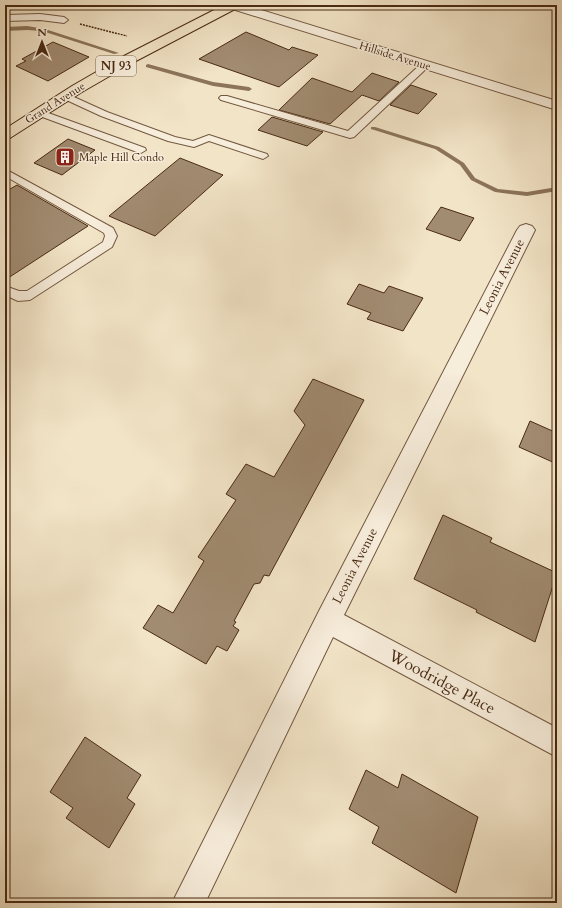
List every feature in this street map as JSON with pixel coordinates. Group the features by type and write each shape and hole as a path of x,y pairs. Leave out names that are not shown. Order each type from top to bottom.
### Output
{"main road":[{"name":"Grand Avenue","path":"5,135 65,96 157,44 233,5"}],"street":[{"name":"Hillside Avenue","path":"233,5 557,106"},
{"name":"Leonia Avenue","path":"188,903 328,620 526,230"},
{"name":"Woodridge Place","path":"328,620 557,743"}],"lane":[{"path":"5,18 40,16 64,20"},
{"path":"224,98 350,135 425,65"},
{"path":"65,96 104,114 172,139 194,144 209,138 263,156"},
{"path":"40,113 141,150"},
{"path":"5,172 109,231 111,236 108,244 30,295 18,296 5,290"}],"path":[{"path":"64,20 157,44"}],"building":[{"path":"246,32 289,50 292,47 318,55 279,87 199,59"},
{"path":"53,42 89,57 48,81 16,66 26,61 22,59"},
{"path":"372,73 399,82 379,101 362,95 330,124 279,110 312,78 352,92"},
{"path":"411,85 437,94 418,114 390,105"},
{"path":"272,117 323,132 307,146 258,130"},
{"name":"Maple Hill Condo","path":"68,139 95,150 62,175 34,163"},
{"path":"180,158 223,175 155,236 109,216"},
{"path":"17,185 88,226 5,280 5,192"},
{"path":"441,207 474,218 460,241 426,229"},
{"path":"359,284 384,293 389,286 423,298 403,331 367,319 371,313 347,304"},
{"path":"313,379 364,400 269,576 264,575 260,583 254,584 234,621 236,622 233,626 239,630 227,651 217,646 206,664 143,628 158,605 173,613 204,561 198,557 236,500 226,494 246,464 274,477 305,425 294,411"},
{"path":"530,421 557,433 557,464 519,447"},
{"path":"443,515 492,538 490,542 557,573 535,642 476,612 477,610 414,579"},
{"path":"85,737 141,775 127,798 135,804 109,848 66,818 73,808 50,792"},
{"path":"366,770 398,788 402,774 478,817 456,893 372,843 379,827 349,809"}],"waterway":[{"path":"5,29 27,28 43,30 116,53"},
{"path":"148,66 213,84 249,89"},
{"path":"373,128 437,148 462,164 473,179 497,191 527,194 557,189"}],"place":[{"name":"Maple Hill Condo","path":"65,157"}]}
